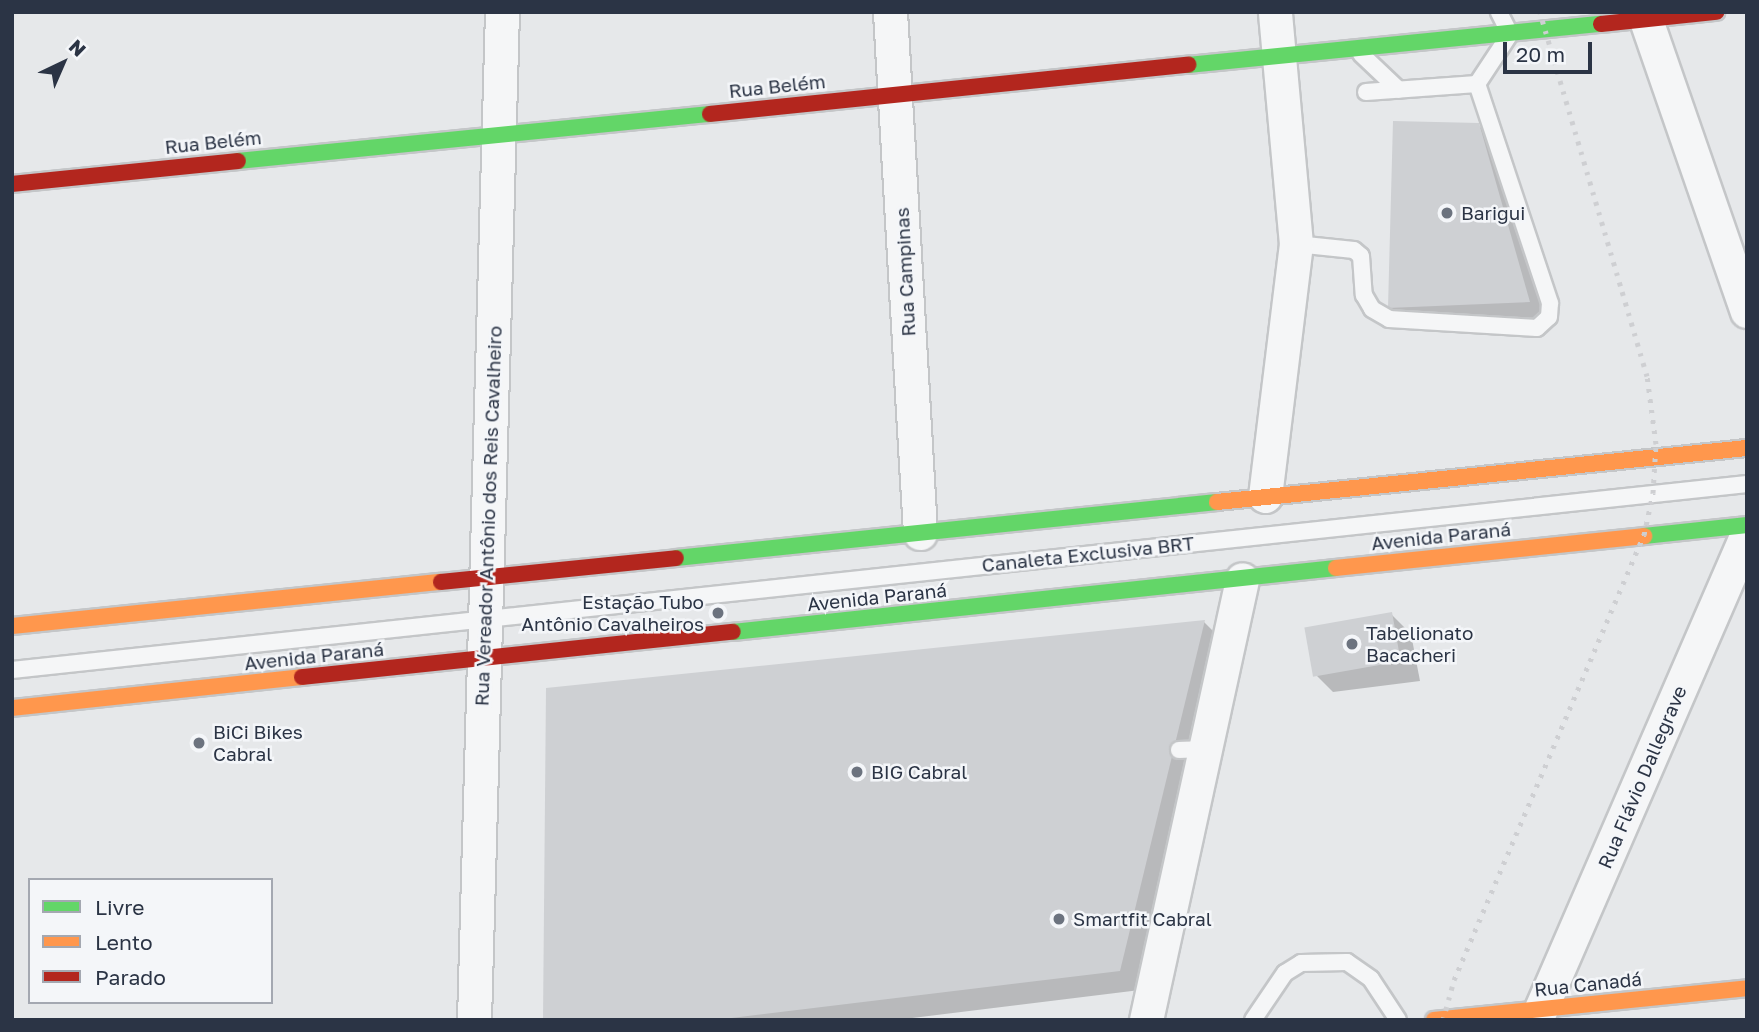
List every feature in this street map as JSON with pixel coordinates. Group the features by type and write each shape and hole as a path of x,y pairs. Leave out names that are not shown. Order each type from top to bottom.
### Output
{"street":[{"name":"Rua Vereador Antônio dos Reis Cavalheiro","path":"474,1020 502,12"},
{"name":"Rua Campinas","path":"890,12 920,533"},
{"path":"1265,496 1296,244 1275,12"},
{"name":"Rua Belém","path":"12,184 1510,34 1546,30 1587,19 1646,20 1716,12"},
{"path":"1646,20 1747,311"},
{"path":"12,626 1265,496 1747,449"},
{"name":"Avenida Paraná","path":"12,708 1747,525"},
{"name":"Rua Flávio Dallegrave","path":"1538,1015 1747,534"},
{"path":"1146,1020 1192,750 1242,579"},
{"name":"Rua Canadá","path":"1434,1020 1538,1015 1747,988"}],"lane":[{"path":"1477,84 1510,34 1499,12"},
{"path":"1356,50 1399,90"},
{"path":"1366,92 1477,84"},
{"path":"1296,244 1354,250 1361,256 1364,295 1372,309 1390,319 1537,328 1549,317 1550,303 1477,84"},
{"name":"Canaleta Exclusiva BRT","path":"12,670 485,617 1747,484"},
{"path":"1253,1020 1285,973 1301,964 1347,962 1371,979 1398,1020"}],"building":[{"name":"Barigui","path":"1393,121 1479,123 1530,302 1388,308"},
{"name":"Tabelionato Bacacheri","path":"1392,612 1401,661 1313,677 1304,627"},
{"name":"BIG Cabral","path":"1205,620 1120,971 715,1020 543,1020 546,688"}],"railway":[{"path":"1443,1020 1454,980 1644,535 1653,493 1656,444 1647,376 1540,12"}],"traffic: fast":[{"path":"1188,65 1601,24"},
{"path":"238,161 710,114"},
{"path":"676,558 1217,502"},
{"path":"1644,536 1747,525"},
{"path":"733,632 1336,568"}],"traffic: slow":[{"path":"1217,502 1747,448"},
{"path":"1336,568 1644,536"},
{"path":"12,626 441,582"},
{"path":"12,708 302,677"},
{"path":"1434,1020 1747,988"}],"traffic: jam":[{"path":"1601,24 1716,12"},
{"path":"710,114 1188,65"},
{"path":"12,184 238,161"},
{"path":"441,582 676,558"},
{"path":"302,677 733,632"}],"place":[{"name":"Barigui","path":"1447,213"},
{"name":"Estação Tubo Antônio Cavalheiros","path":"718,613"},
{"name":"Tabelionato Bacacheri","path":"1352,644"},
{"name":"BiCi Bikes Cabral","path":"199,743"},
{"name":"BIG Cabral","path":"857,772"},
{"name":"Smartfit Cabral","path":"1059,919"}]}
